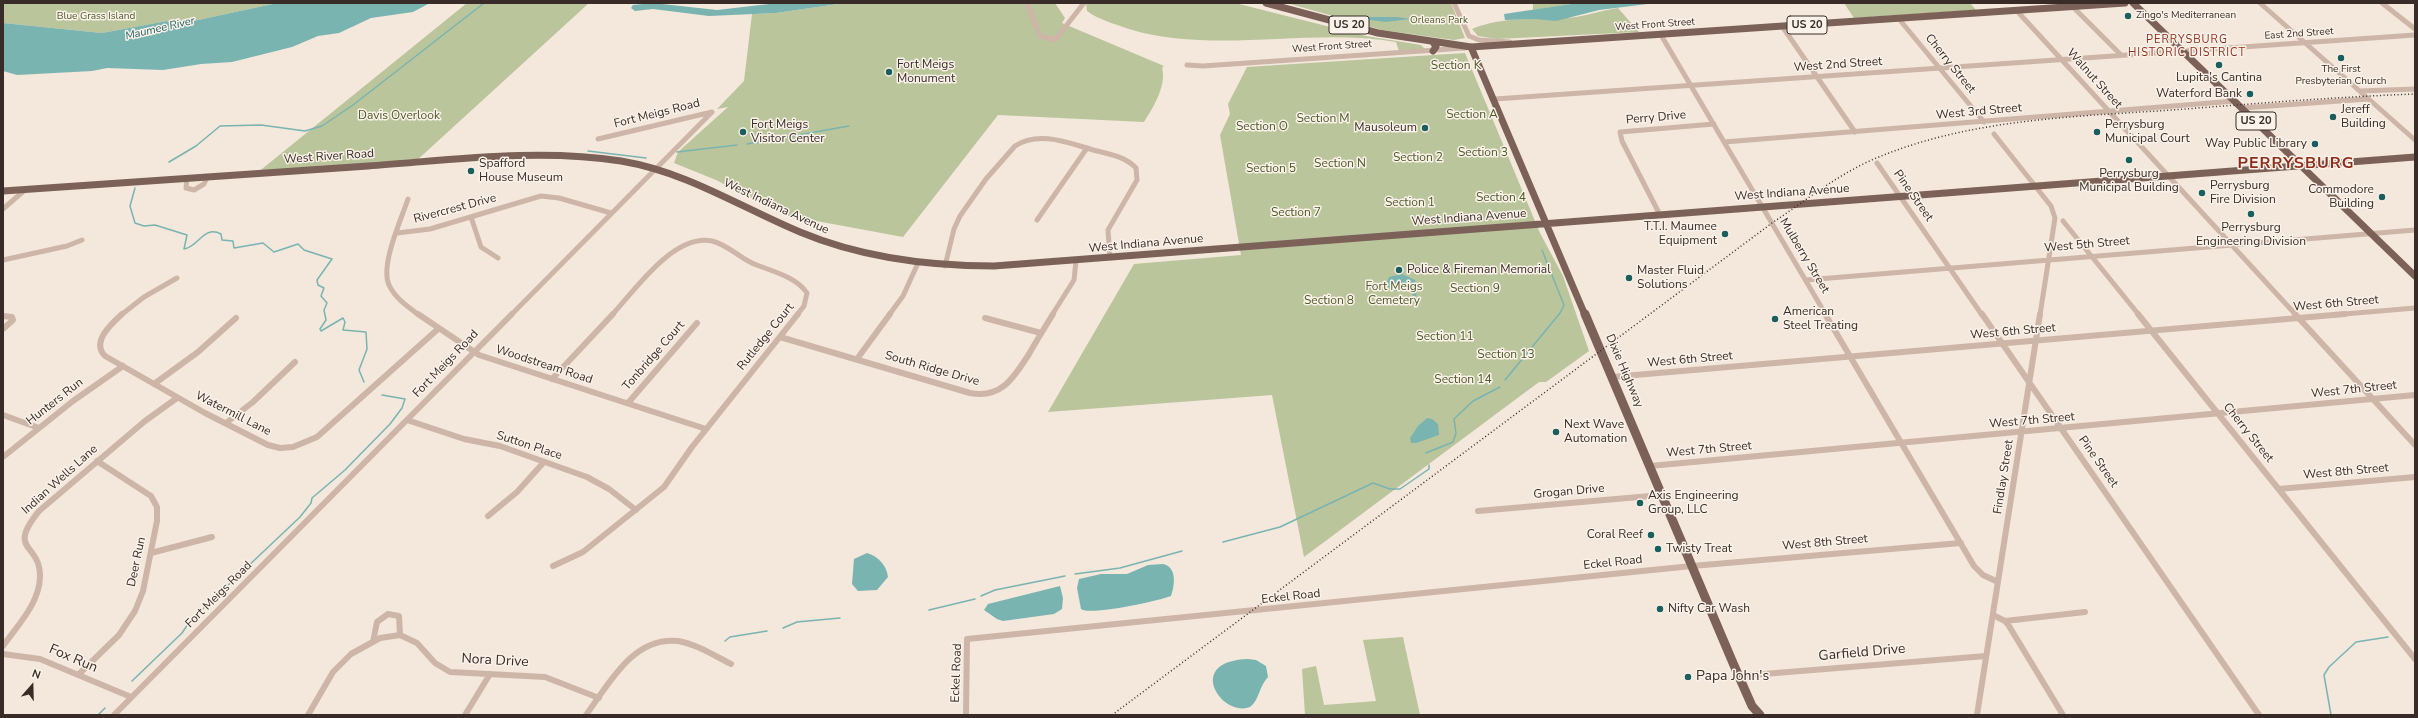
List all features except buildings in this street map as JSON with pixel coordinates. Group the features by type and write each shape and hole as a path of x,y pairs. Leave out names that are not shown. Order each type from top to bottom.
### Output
{"main road":[{"name":"US 20","path":"1266,3 1378,33 1471,47"},
{"name":"West Front Street","path":"1471,47 2125,3"},
{"name":"US 20","path":"2133,3 2302,166"},
{"path":"1433,42 1436,47 1433,51"},
{"name":"Dixie Highway","path":"1471,47 1662,494 1752,710 1760,715"},
{"name":"West River Road","path":"3,191 490,157 542,155 603,159 655,168"},
{"name":"West Indiana Avenue","path":"655,168 697,183 817,240 853,251 918,263 945,266 994,266 1076,261 1762,206 2415,157"},
{"path":"2302,166 2415,276"}],"street":[{"path":"1028,3 1040,36 1049,40 1055,40 1084,3"},
{"path":"1454,3 1469,36 1479,40 1516,44"},
{"path":"2260,3 2415,140"},
{"path":"2382,3 2415,29"},
{"path":"2073,7 2121,55"},
{"name":"Walnut Street","path":"2016,11 2415,445"},
{"name":"Cherry Street","path":"1900,19 1984,122"},
{"path":"1782,26 1855,132"},
{"name":"Mulberry Street","path":"1661,35 1978,571 1998,582"},
{"name":"East 2nd Street","path":"2184,51 2415,35"},
{"name":"West Front Street","path":"1187,65 1433,51 1471,47"},
{"name":"West 2nd Street","path":"1494,99 2184,51"},
{"path":"2360,91 2415,89"},
{"path":"2242,108 2368,99"},
{"name":"West 3rd Street","path":"1724,142 2235,101"},
{"name":"Fort Meigs Road","path":"114,715 407,420 472,352 712,112 598,140"},
{"name":"Perry Drive","path":"1660,214 1622,141 1620,132 1626,130 1714,124"},
{"path":"1994,134 2035,186"},
{"path":"945,266 954,232 960,217 1012,147 1026,140 1040,139 1061,141 1087,148 1128,161 1135,166 1138,173 1137,180 1108,230 1110,258"},
{"path":"1037,220 1087,148"},
{"name":"Pine Street","path":"1877,163 1949,268 2030,381 2259,715"},
{"path":"187,178 186,188 194,190 204,184 208,176"},
{"name":"Findlay Street","path":"1977,715 2030,381 2047,260 2055,218 2052,206 2035,186"},
{"path":"3,209 26,189"},
{"name":"Rivercrest Drive","path":"396,233 430,229 529,199 545,196 611,213"},
{"name":"Woodstream Road","path":"408,200 387,263 389,285 403,304 472,352 706,429"},
{"path":"471,217 481,246 498,258"},
{"name":"Cherry Street","path":"2063,221 2415,658"},
{"name":"West 5th Street","path":"1806,280 2415,230"},
{"path":"3,260 66,246 82,240"},
{"name":"Rutledge Court","path":"552,379 671,252 680,245 695,240 713,241 805,288 808,295 806,303 706,429 670,480 636,510 583,552 553,566"},
{"name":"South Ridge Drive","path":"780,337 970,393 986,394 1002,389 1011,382 1074,280 1076,261"},
{"path":"857,359 900,300 918,263"},
{"name":"Watermill Lane","path":"177,278 162,285 110,325 101,338 100,351 177,398 276,447 293,447 308,442 325,431 438,329"},
{"name":"West 6th Street","path":"1612,377 2415,308"},
{"path":"3,316 12,317 13,320 3,329"},
{"path":"154,384 198,352 236,318"},
{"path":"985,318 1041,333"},
{"name":"Tonbridge Court","path":"628,404 697,323"},
{"path":"226,423 253,402 295,362"},
{"name":"Hunters Run","path":"3,457 39,428 123,366"},
{"name":"West 7th Street","path":"1650,466 1902,444 2415,395"},
{"name":"Indian Wells Lane","path":"3,646 30,606 38,586 38,565 24,541 26,527 39,511 97,461 145,421 177,398"},
{"path":"3,414 39,428"},
{"name":"Sutton Place","path":"407,420 464,439 500,446 600,483 636,510"},
{"name":"Deer Run","path":"78,675 115,640 132,617 143,591 158,514 155,501 136,485 97,461"},
{"path":"488,516 516,492 544,462"},
{"name":"West 8th Street","path":"2279,489 2415,476"},
{"name":"Grogan Drive","path":"1478,511 1662,494"},
{"path":"151,553 212,537"},
{"name":"West 8th Street","path":"1692,566 1961,543"},
{"name":"Eckel Road","path":"966,715 967,639 1692,566"},
{"path":"2005,621 2085,612"},
{"path":"308,715 334,672 343,662 357,650 372,642 400,635 399,616 388,614 377,622 372,642"},
{"path":"1993,615 2005,621 2063,715"},
{"name":"Nora Drive","path":"400,635 417,643 443,669 450,672 545,677 599,698"},
{"path":"586,715 630,656 652,642 667,639 679,641 714,653 731,664"},
{"name":"Fox Run","path":"3,654 31,657 131,698"},
{"name":"Garfield Drive","path":"1739,676 1986,656"},
{"path":"465,715 490,674"}],"green space":[{"name":"Blue Grass Island","path":"3,3 277,3 175,25 167,21 102,33 3,23"},
{"name":"Davis Overlook","path":"467,3 589,3 415,162 257,173"},
{"path":"845,3 1055,3 1065,18 1062,23 1164,66 1162,68 1163,82 1155,103 1144,122 998,115 903,237 784,215 716,180 674,163 678,152 728,107 717,109 744,81 752,14 776,13"},
{"path":"1086,3 1235,3 1366,36 1421,45 1426,50 1399,51 1396,42 1363,38 1330,37 1229,41 1195,40 1162,36 1129,29 1102,19 1087,11"},
{"name":"Orleans Park","path":"1287,3 1451,3 1465,38 1454,40 1382,30"},
{"path":"1533,3 1578,3 1533,10"},
{"path":"1844,3 1970,3 1976,10 1854,18"},
{"path":"1618,8 1639,32 1497,39 1478,36 1472,29 1510,20 1576,17"},
{"name":"Fort Meigs Cemetery","path":"1465,53 1540,233 1563,276 1589,351 1546,382 1539,382 1304,557 1272,395 1048,412 1134,264 1241,255 1220,135 1230,114 1228,104 1247,67"},
{"path":"1403,637 1420,715 1305,715 1302,669 1316,666 1324,705 1376,701 1363,640"}],"water":[{"name":"Maumee River","path":"277,3 430,3 413,12 371,18 339,33 318,36 292,47 232,62 201,64 163,70 107,68 92,71 17,75 3,71 3,23 102,33 167,21 175,25"},
{"path":"653,3 717,10 769,4 768,3 845,3 776,13 709,16 653,9 635,11 631,8 633,5"},
{"path":"1578,3 1656,3 1599,10 1556,21 1535,19 1505,20 1504,14"},
{"path":"1369,17 1397,17 1410,19 1386,22 1367,19"},
{"path":"1402,274 1415,280 1417,288 1416,297 1414,297 1410,291 1395,291 1388,287 1387,282 1389,277"},
{"path":"1427,418 1432,419 1438,424 1439,435 1416,443 1411,443 1410,438 1418,426"},
{"path":"867,553 875,556 884,565 888,577 877,590 858,591 852,584 854,559"},
{"path":"1163,564 1171,569 1174,577 1171,596 1139,604 1097,611 1087,611 1081,609 1077,588 1079,579 1101,574 1127,574 1148,565"},
{"path":"1060,586 1063,598 1062,609 1054,614 1003,621 997,619 984,610 988,604"},
{"path":"1248,659 1256,660 1266,666 1268,677 1253,704 1250,707 1239,708 1229,704 1220,697 1214,688 1213,678 1217,669 1229,662"}],"waterway":[{"path":"169,162 196,146 220,126 261,125 305,131 322,126 353,105 484,3"},
{"path":"747,144 849,126"},
{"path":"677,152 737,145"},
{"path":"588,151 646,158"},
{"path":"135,188 130,206 135,223 144,226 155,225 187,235 184,249 194,245 205,234 215,232 221,234 222,240 233,241 234,248 263,243 274,252 298,244 304,250 332,259 317,280 318,285 324,288 321,296 327,303 324,310 326,320 320,329 321,331 343,318 345,322 343,330 366,332 367,349 359,370 364,382"},
{"path":"1505,380 1560,313 1564,305 1542,250"},
{"path":"1426,453 1453,442 1456,433 1454,419 1473,401 1500,387"},
{"path":"132,681 182,633 190,621 300,517 311,503 312,498 345,470 390,424 402,408 405,399 382,395"},
{"path":"1223,542 1280,527 1373,483 1390,489 1400,489 1429,469 1429,465"},
{"path":"1075,574 1120,568 1182,551"},
{"path":"981,596 995,590 1065,576"},
{"path":"929,610 975,599"},
{"path":"783,628 797,622 840,618"},
{"path":"725,641 730,637 767,631"},
{"path":"2331,715 2324,675 2329,667 2356,642 2388,637"},
{"path":"98,715 105,708"}],"railway":[{"path":"1112,715 1772,223 1834,180 1860,165 1910,146 1946,135 2020,122 2293,101 2415,94"}],"place":[{"name":"Zingo's Mediterranean","path":"2128,16"},
{"name":"The First Presbyterian Church","path":"2341,58"},
{"name":"Lupita's Cantina","path":"2219,65"},
{"name":"Fort Meigs Monument","path":"889,72"},
{"name":"Waterford Bank","path":"2250,94"},
{"name":"Jereff Building","path":"2333,117"},
{"name":"Mausoleum","path":"1425,128"},
{"name":"Fort Meigs Visitor Center","path":"743,132"},
{"name":"Perrysburg Municipal Court","path":"2097,132"},
{"name":"Way Public Library","path":"2315,144"},
{"name":"Perrysburg Municipal Building","path":"2129,160"},
{"name":"Spafford House Museum","path":"471,171"},
{"name":"Perrysburg Fire Division","path":"2202,193"},
{"name":"Commodore Building","path":"2382,197"},
{"name":"Perrysburg Engineering Division","path":"2251,214"},
{"name":"T.T.I. Maumee Equipment","path":"1725,234"},
{"name":"Police & Fireman Memorial","path":"1399,270"},
{"name":"Master Fluid Solutions","path":"1629,278"},
{"name":"American Steel Treating","path":"1775,319"},
{"name":"Next Wave Automation","path":"1556,432"},
{"name":"Axis Engineering Group, LLC","path":"1640,503"},
{"name":"Coral Reef","path":"1651,535"},
{"name":"Twisty Treat","path":"1658,549"},
{"name":"Nifty Car Wash","path":"1660,609"},
{"name":"Papa John's","path":"1688,677"}],"district":[{"name":"PERRYSBURG HISTORIC DISTRICT","path":"2187,46"},
{"name":"PERRYSBURG","path":"2296,164"}],"park label":[{"name":"Section K","path":"1456,66"},
{"name":"Section A","path":"1472,115"},
{"name":"Section M","path":"1323,119"},
{"name":"Section O","path":"1262,127"},
{"name":"Section 3","path":"1483,153"},
{"name":"Section 2","path":"1418,158"},
{"name":"Section N","path":"1340,164"},
{"name":"Section 5","path":"1271,169"},
{"name":"Section 4","path":"1501,198"},
{"name":"Section 1","path":"1410,203"},
{"name":"Section 7","path":"1296,213"},
{"name":"Section 9","path":"1475,289"},
{"name":"Section 8","path":"1329,301"},
{"name":"Section 11","path":"1445,337"},
{"name":"Section 13","path":"1506,355"},
{"name":"Section 14","path":"1463,380"}]}
